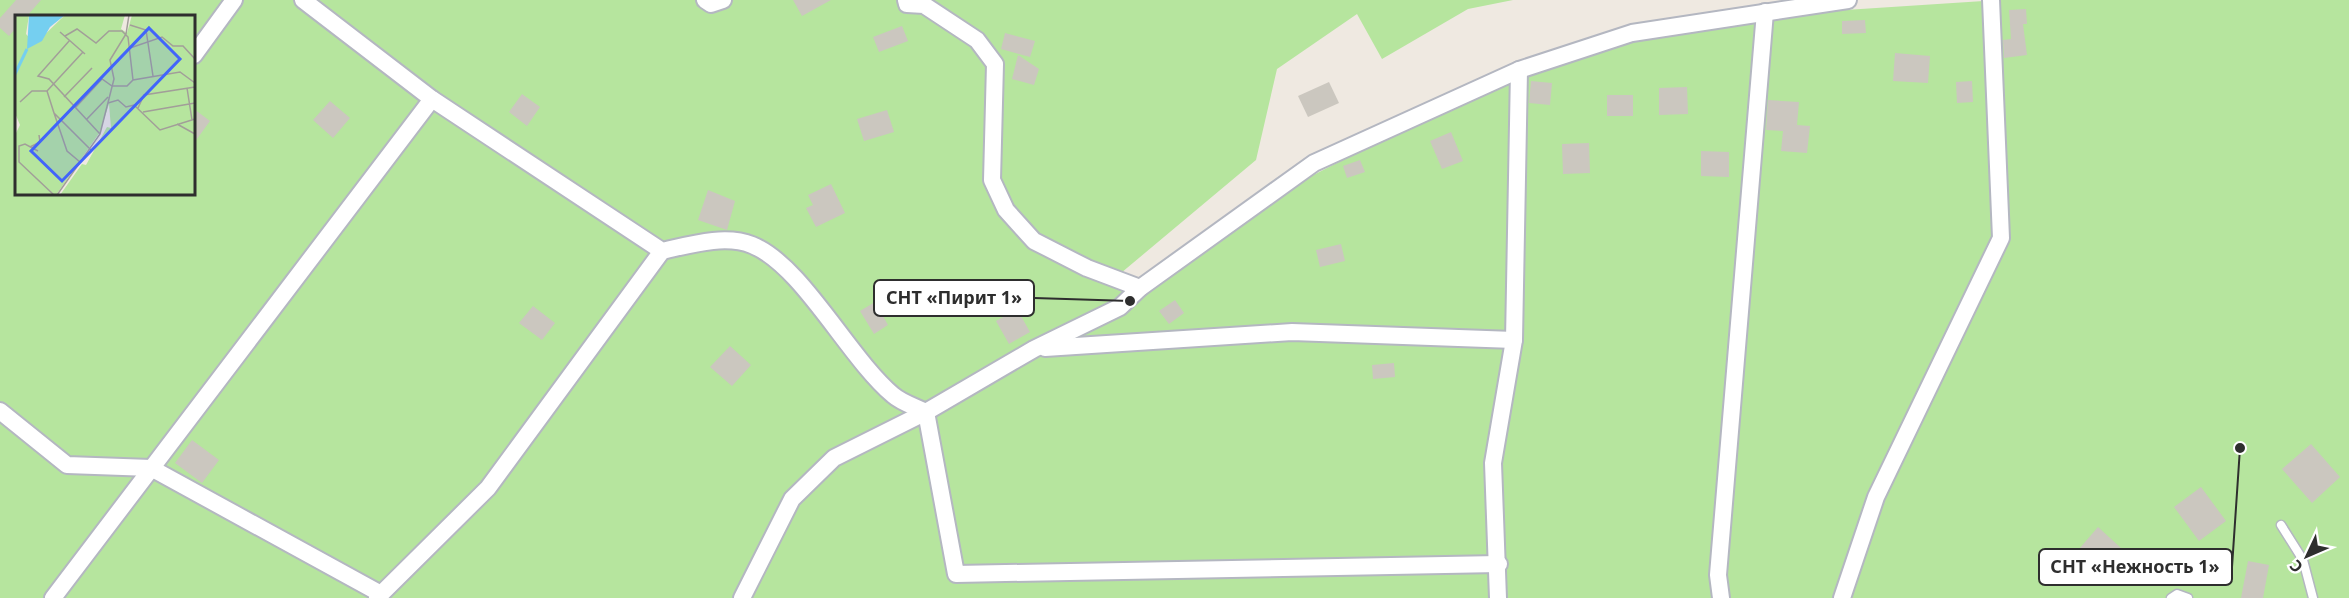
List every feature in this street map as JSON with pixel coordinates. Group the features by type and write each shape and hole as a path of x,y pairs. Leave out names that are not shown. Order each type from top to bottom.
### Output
{"street":[{"path":"195,54 234,0"},
{"path":"303,0 432,99 662,251"},
{"path":"705,0 711,4 723,0"},
{"path":"906,0 907,4 924,5 977,40 995,64 992,180 1006,210 1034,241 1087,268 1140,288"},
{"path":"742,598 792,499 834,458 926,412 1034,349 1120,307 1140,288 1314,164 1519,70 1632,33 1848,0"},
{"path":"1842,598 1876,497 2001,238 1991,0"},
{"path":"1721,598 1718,575 1765,12"},
{"path":"1498,598 1499,564 1493,463 1514,340 1519,70"},
{"path":"53,598 432,99"},
{"path":"0,411 67,465 151,468 379,596 488,488 662,251 708,240 752,244 783,264 860,361 895,397 926,412"},
{"path":"1034,349 1292,332 1514,340"},
{"path":"926,412 956,574 1499,564"}],"lane":[{"path":"2281,525 2303,560 2313,598"},
{"path":"2171,598 2177,594 2188,598"}],"green space":[{"path":"0,0 1513,0 1468,9 1382,59 1357,14 1277,69 1256,160 1121,273 1141,291 1288,188 1499,80 1639,36 1784,14 1999,0 2349,0 2349,598 0,598"}],"building":[{"path":"16,0 41,0 28,15 15,15 15,29 9,36 0,28 0,18"},
{"path":"793,0 831,0 802,16"},
{"path":"2026,9 2027,24 2023,24 2027,55 2004,58 2003,40 2011,39 2009,10"},
{"path":"1865,20 1866,33 1842,34 1842,21"},
{"path":"902,26 908,41 879,52 873,37"},
{"path":"1005,33 1035,41 1030,57 1001,49"},
{"path":"1895,53 1930,56 1928,83 1893,81"},
{"path":"1018,55 1039,69 1034,85 1012,79"},
{"path":"1531,81 1552,83 1550,105 1529,103"},
{"path":"1972,81 1973,102 1957,103 1956,82"},
{"path":"1329,82 1339,103 1308,117 1298,96"},
{"path":"1687,87 1688,114 1659,115 1659,88"},
{"path":"522,94 540,107 527,126 509,112"},
{"path":"1607,95 1633,95 1633,116 1607,116"},
{"path":"1768,100 1799,102 1797,125 1810,126 1807,153 1781,151 1783,131 1766,130"},
{"path":"330,101 350,118 333,138 313,120"},
{"path":"195,110 210,121 195,142"},
{"path":"887,110 894,132 864,141 857,119"},
{"path":"1451,132 1463,161 1442,169 1430,141"},
{"path":"1589,143 1590,173 1563,174 1562,144"},
{"path":"1701,151 1729,152 1729,177 1701,176"},
{"path":"1360,160 1365,172 1347,178 1343,166"},
{"path":"831,184 845,213 816,227 806,208 813,205 808,195"},
{"path":"708,190 735,201 727,230 698,220"},
{"path":"1341,244 1345,261 1320,267 1316,250"},
{"path":"1175,300 1184,313 1169,324 1159,311"},
{"path":"875,302 888,325 874,334 860,311"},
{"path":"533,306 555,323 542,340 519,323"},
{"path":"1017,309 1030,332 1009,344 996,321"},
{"path":"730,346 751,365 732,386 710,367"},
{"path":"1394,363 1395,377 1373,379 1372,365"},
{"path":"192,440 219,460 202,483 175,463"},
{"path":"2311,444 2340,477 2312,503 2282,469"},
{"path":"2201,487 2226,521 2199,541 2174,507"},
{"path":"2098,527 2121,548 2102,569 2079,549"},
{"path":"2248,561 2269,565 2263,598 2241,598"}],"place":[{"name":"СНТ «Пирит 1»","path":"1130,301"},
{"name":"СНТ «Нежность 1»","path":"2240,448"}]}
